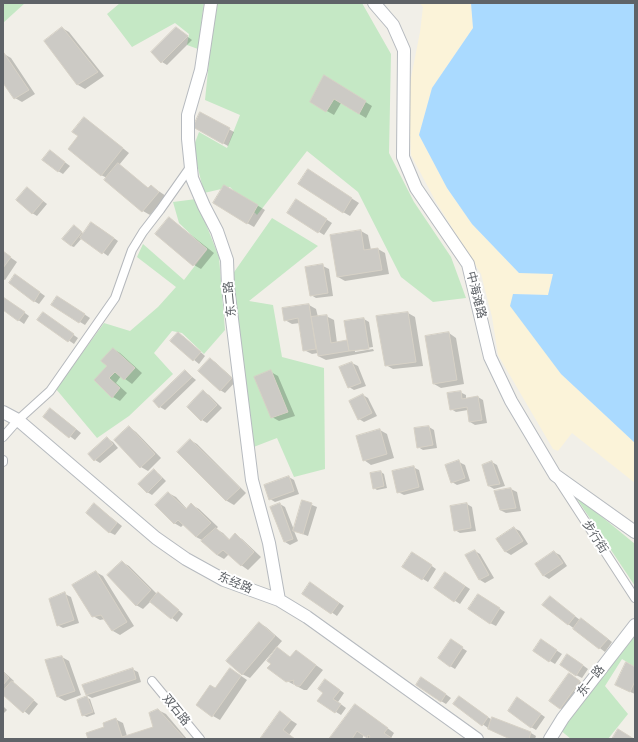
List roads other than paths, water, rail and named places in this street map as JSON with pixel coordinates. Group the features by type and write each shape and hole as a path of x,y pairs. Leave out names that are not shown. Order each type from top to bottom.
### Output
{"main road":[{"name":"东二路","path":"211,3 201,70 188,115 188,139 192,178 217,231 227,260 229,295 252,480 269,543 279,600"},
{"name":"中海滩路","path":"374,3 393,25 404,50 403,157 416,188 468,264 490,356 511,402 555,475 635,532"},
{"name":"东经路","path":"3,412 18,420 156,538 186,559 224,580 279,600 307,617 477,739"},
{"name":"东一路","path":"550,739 563,718 635,625"}],"street":[{"path":"3,437 18,420 50,391 115,298 132,250 143,232 191,166"},
{"name":"步行街","path":"555,475 635,598"},
{"name":"双石路","path":"152,681 200,739"}],"water":[{"path":"471,3 635,3 635,443 561,374 510,306 513,294 548,295 553,274 519,273 472,224 447,188 419,135 432,88 473,28"}]}
